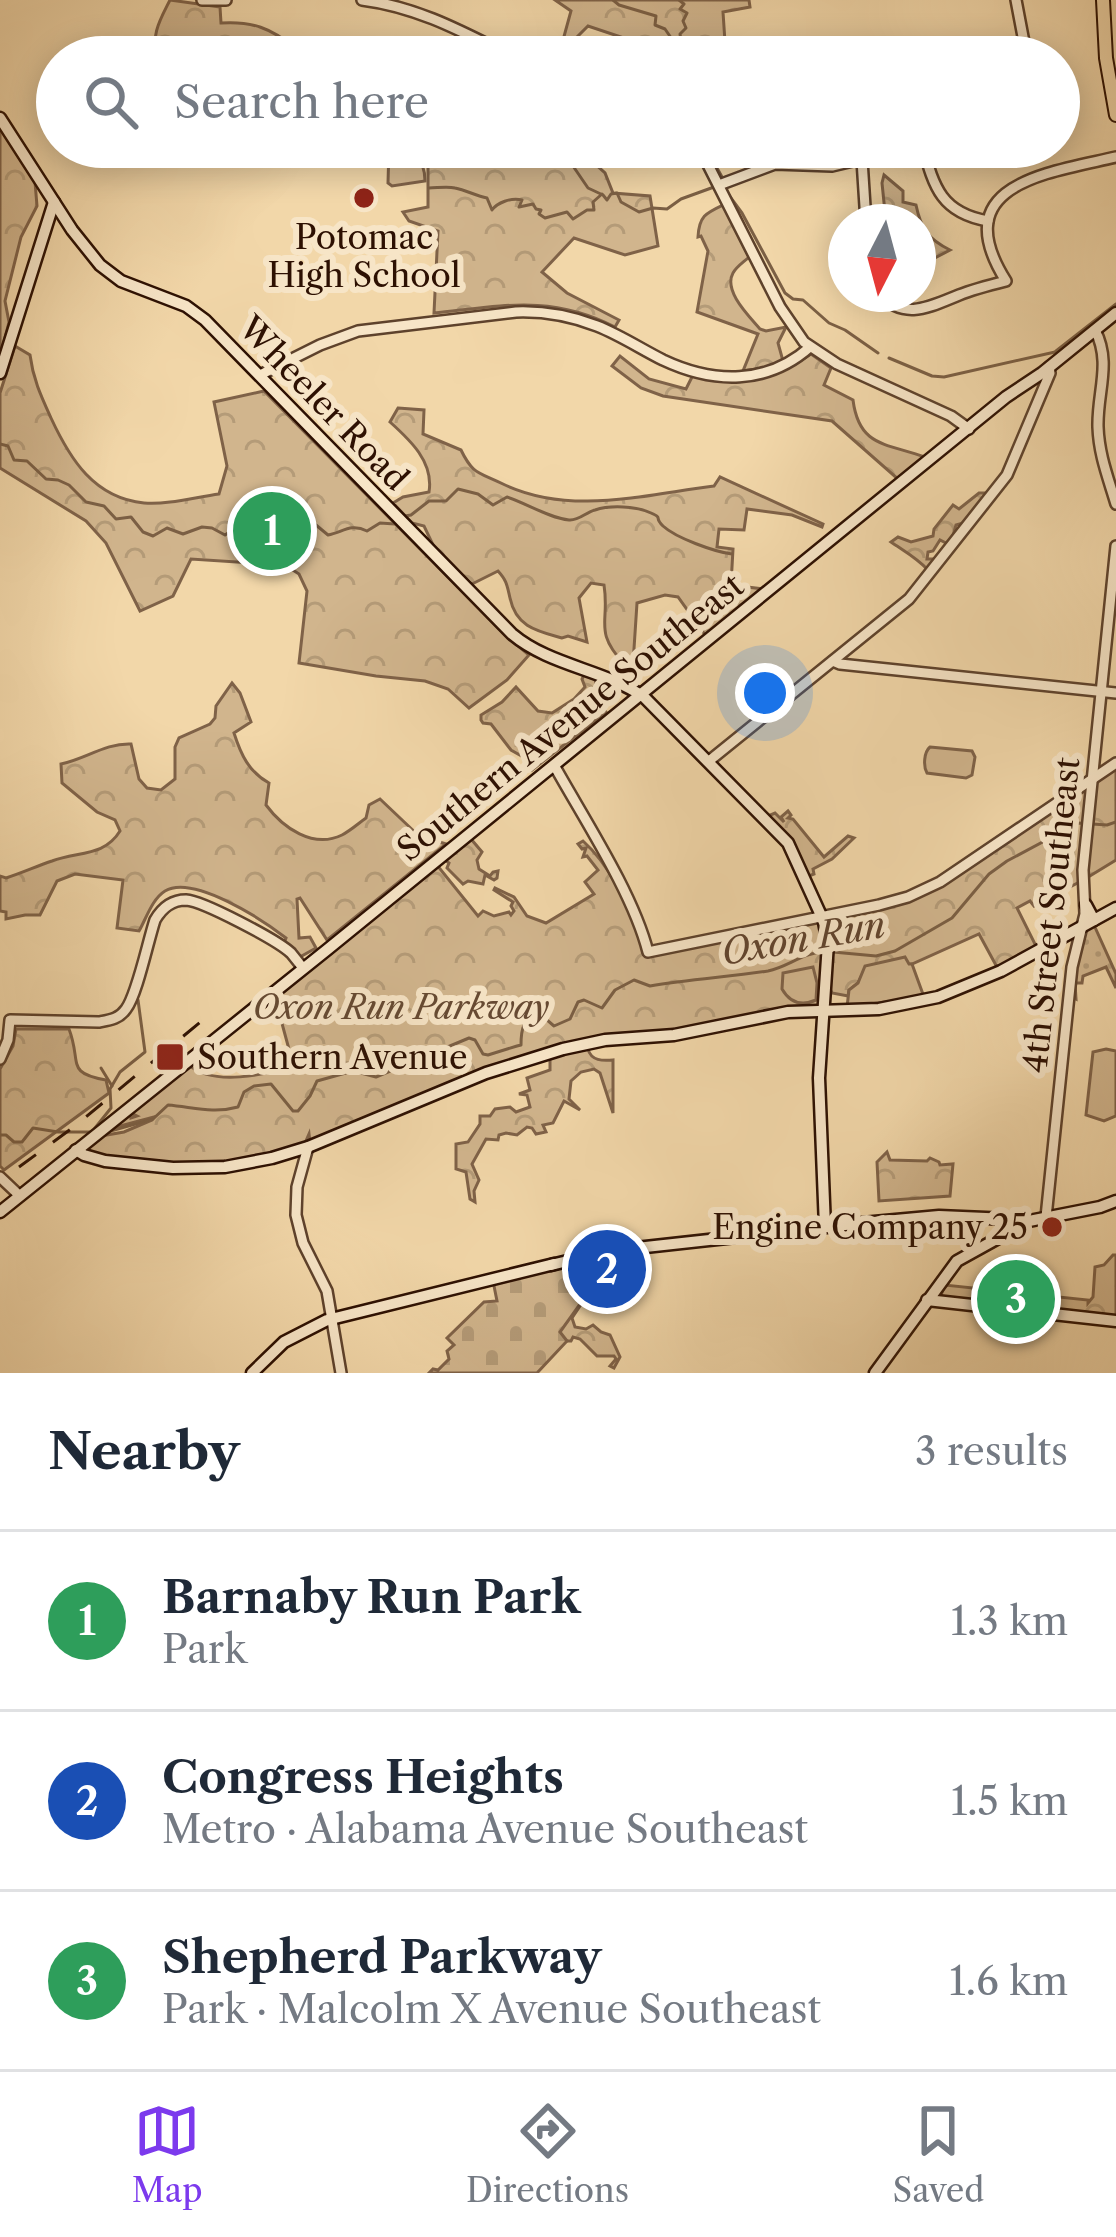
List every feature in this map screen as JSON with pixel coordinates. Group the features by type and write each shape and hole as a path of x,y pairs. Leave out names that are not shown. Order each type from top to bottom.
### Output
{"main road":[{"path":"1104,1 1116,78"},
{"path":"1104,1 1106,58 1116,115"},
{"name":"Wheeler Road","path":"0,118 91,256 107,272 200,315 518,640 641,694"},
{"path":"0,373 54,202"},
{"name":"Southern Avenue Southeast","path":"0,1212 968,425 1044,373 1116,313"},
{"path":"641,694 789,845 822,917 828,954 819,1082 824,1227"},
{"path":"1085,905 1089,923"},
{"path":"76,1150 115,1162 192,1169 250,1163 308,1148 474,1078 549,1052 605,1040 674,1035 785,1013 886,1008 947,994 1001,971 1116,908"},
{"path":"875,1373 957,1261 1041,1218 1116,1201"},
{"path":"252,1373 284,1342 332,1318 609,1251 946,1216 1009,1219 1014,1229"},
{"path":"927,1300 1116,1321"}],"street":[{"path":"202,0 226,0"},
{"path":"362,0 432,17 470,36"},
{"path":"1016,0 1024,36"},
{"path":"1080,165 1116,155"},
{"path":"710,168 784,314 810,347 968,425"},
{"path":"719,185 764,168"},
{"path":"863,168 865,204"},
{"path":"929,168 943,199 962,214 986,221"},
{"path":"936,303 1003,279 987,241 986,221 998,197 1024,181 1070,168"},
{"path":"260,375 358,331 516,312 578,319 672,364 728,376 770,373 810,347"},
{"path":"1095,330 1104,357 1100,450 1116,504"},
{"path":"709,761 914,593 1006,476 1044,373"},
{"name":"4th Street Southeast","path":"1085,905 1083,870 1116,546"},
{"path":"833,661 1116,693"},
{"path":"554,765 639,922 648,952 886,904 930,887 1116,763"},
{"path":"0,1060 10,1021 99,1022 118,1017 129,1005 152,927 160,911 172,903 184,900 215,913 300,966"},
{"name":"4th Street Southeast","path":"1041,1218 1072,967 1089,923"},
{"path":"308,1148 297,1183 296,1215 302,1240 325,1285 340,1373"},
{"path":"0,1177 20,1196"}],"green space":[{"path":"170,0 220,7 221,23 252,25 277,36 156,36"},
{"path":"555,0 749,0 750,7 723,12 725,36 618,36 588,26 578,36 564,36 571,11"},
{"path":"0,127 35,182 37,206 21,237 5,301 9,322 0,357"},
{"path":"388,168 423,168 425,181 388,183"},
{"path":"428,168 599,168 613,193 650,196 658,246 625,255 574,238 542,272 567,293 619,320 615,327 548,306 434,313 438,231 409,221 403,212 428,207"},
{"path":"884,175 903,191 903,202 912,204 884,204"},
{"path":"723,205 749,257 733,273 734,295 760,329 786,327 778,343 783,361 772,367 743,371 758,334 697,312 708,251 698,237 700,224"},
{"path":"936,240 950,250 936,257"},
{"path":"15,346 30,355 44,402 76,462 98,485 126,500 172,502 219,494 227,466 214,402 264,391 529,655 507,680 469,708 448,689 425,681 299,663 307,591 299,574 285,565 191,559 173,596 140,611 106,543 86,521 0,468 0,393"},
{"path":"811,354 831,368 824,385 853,400 868,435 925,457 899,480 832,421 663,396 641,388 612,366 620,356 649,379 686,389 693,375 755,379"},
{"path":"398,408 424,410 423,434 461,450 478,472 528,494 580,501 634,498 714,486 720,477 823,524 747,509 744,530 719,529 717,547 733,549 731,585 763,589 706,636 678,597 665,595 637,603 633,664 624,664 606,634 604,585 591,583 579,598 587,642 536,630 517,616 498,571 470,585 434,547 424,526 412,523 393,503 429,492 430,481 419,452 390,422"},
{"path":"984,493 985,501 967,522 956,525 952,539 940,540 928,552 927,559 937,559 928,570 891,542 898,537 911,542 933,536 953,505 959,509"},
{"path":"585,673 595,678 599,704 606,712 532,770 491,724 481,720 481,715 516,687 538,711 552,713 585,687"},
{"path":"232,683 251,722 234,733 240,749 251,768 269,783 266,805 290,828 310,838 331,839 366,818 369,805 380,799 419,836 446,844 327,940 297,899 299,938 310,937 316,948 298,958 284,943 286,938 261,921 227,901 192,889 165,891 139,931 117,928 123,880 75,874 57,881 40,915 6,919 6,912 0,911 0,876 98,849 120,831 115,820 97,812 62,783 61,764 131,744 139,779 147,788 161,790 175,779 179,738 210,724"},
{"path":"930,747 972,751 972,775 927,773"},
{"name":"Oxon Run Parkway","path":"1116,766 1116,860 1034,906 1030,901 1017,908 1037,948 998,969 979,934 912,964 865,969 848,996 830,989 820,1007 551,1049 310,1143 309,1134 305,1143 234,1161 161,1164 84,1152 101,1136 124,1132 154,1117 109,1129 189,1065 225,1077 255,1075 293,1064 274,994 437,865 478,916 483,911 494,916 514,911 513,902 495,888 514,897 527,916 546,923 594,894 585,882 598,870 583,857 586,848 578,844 583,841 619,891 643,950 916,897"},
{"path":"788,811 788,818 824,857 848,836 854,838 809,876 768,816 775,813 784,822 781,817"},
{"path":"471,839 482,852 479,869 490,876 498,871 494,880 485,875 483,884 463,884 447,868 445,860"},
{"path":"1094,925 1116,974 1116,988 1106,967 1075,983 1076,999 1072,997 1075,962 1085,931"},
{"path":"905,957 924,997 847,1007 849,990 858,983 865,966"},
{"path":"813,967 816,1000 801,1003 785,994 783,973"},
{"path":"16,1029 69,1029 80,1070 106,1080 109,1093 4,1170 0,1166 0,1069"},
{"path":"588,1049 595,1058 613,1060 613,1113 600,1073 594,1069 581,1072 571,1081 569,1099 580,1110 564,1101 553,1123 543,1125 546,1132 536,1134 527,1127 517,1135 486,1139 472,1164 479,1180 475,1202 470,1199 466,1172 456,1169 456,1144 468,1142 480,1116 490,1116 495,1109 510,1107 516,1112 530,1107 527,1095 519,1094 530,1090 527,1078 550,1070 550,1057"},
{"path":"1116,1051 1116,1116 1104,1121 1086,1115 1093,1052"},
{"path":"887,1152 890,1160 930,1158 940,1165 953,1164 950,1196 879,1201 877,1162"},
{"path":"1113,1255 1116,1316 941,1295 945,1285 1088,1303 1093,1297 1095,1267"},
{"path":"589,1260 583,1300 560,1332 567,1341 537,1373 429,1373 449,1359 447,1351 454,1345 447,1338 484,1302 497,1301 493,1281"},
{"path":"577,1306 572,1318 575,1327 593,1325 610,1335 620,1357 614,1368 610,1366 614,1356 597,1356 580,1339 565,1341 557,1334"}],"waterway":[{"path":"613,0 656,16 655,25 670,36"},
{"path":"679,0 684,4 680,9 687,13 680,36"},
{"path":"574,168 588,188 607,200 617,193 621,202 639,212 667,209 714,187"},
{"path":"717,168 722,177"},
{"path":"429,188 452,187 487,198 492,210 518,199 522,200 519,207 533,204 545,218 567,212 573,219 594,210 593,202 602,194"},
{"path":"725,190 785,293 803,300 829,323 878,353"},
{"path":"1056,351 1116,304"},
{"path":"889,358 944,377 1055,352"},
{"path":"0,444 8,446 14,460 27,461 46,479 69,485 86,502 104,506 116,519 131,517 153,536 167,528 183,534 202,527 225,535 240,525 316,525 328,535 395,524"},
{"path":"405,516 429,501 446,501 458,489 478,494 493,505 507,497 569,520 601,508 631,508 655,515 686,540 732,554"},
{"name":"Oxon Run","path":"833,952 876,956 895,951 952,918 989,874 1007,861 1078,823 1116,822"},
{"name":"Oxon Run","path":"107,1132 153,1119 168,1105 211,1110 238,1107 244,1092 271,1084 298,1111 317,1081 353,1071 376,1077 469,1038 488,1055 521,1045 524,1025 534,1015 539,1013 554,1026 570,1019 578,1002 602,1008 615,990 634,980 650,986 768,971 823,952"},
{"path":"95,1128 111,1108 110,1089 120,1072 145,1052 138,1000"},
{"path":"101,1068 112,1086"},
{"name":"Oxon Run","path":"0,1135 22,1142 33,1128 91,1132"}],"railway":[{"path":"19,1167 210,1014"}],"place":[{"name":"Potomac High School","path":"364,198"},
{"name":"Barnaby Run Park","path":"272,531"},
{"name":"Southern Avenue","path":"170,1057"},
{"name":"Engine Company 25","path":"1052,1227"},
{"name":"Congress Heights","path":"607,1269"},
{"name":"Shepherd Parkway","path":"1016,1299"}]}
